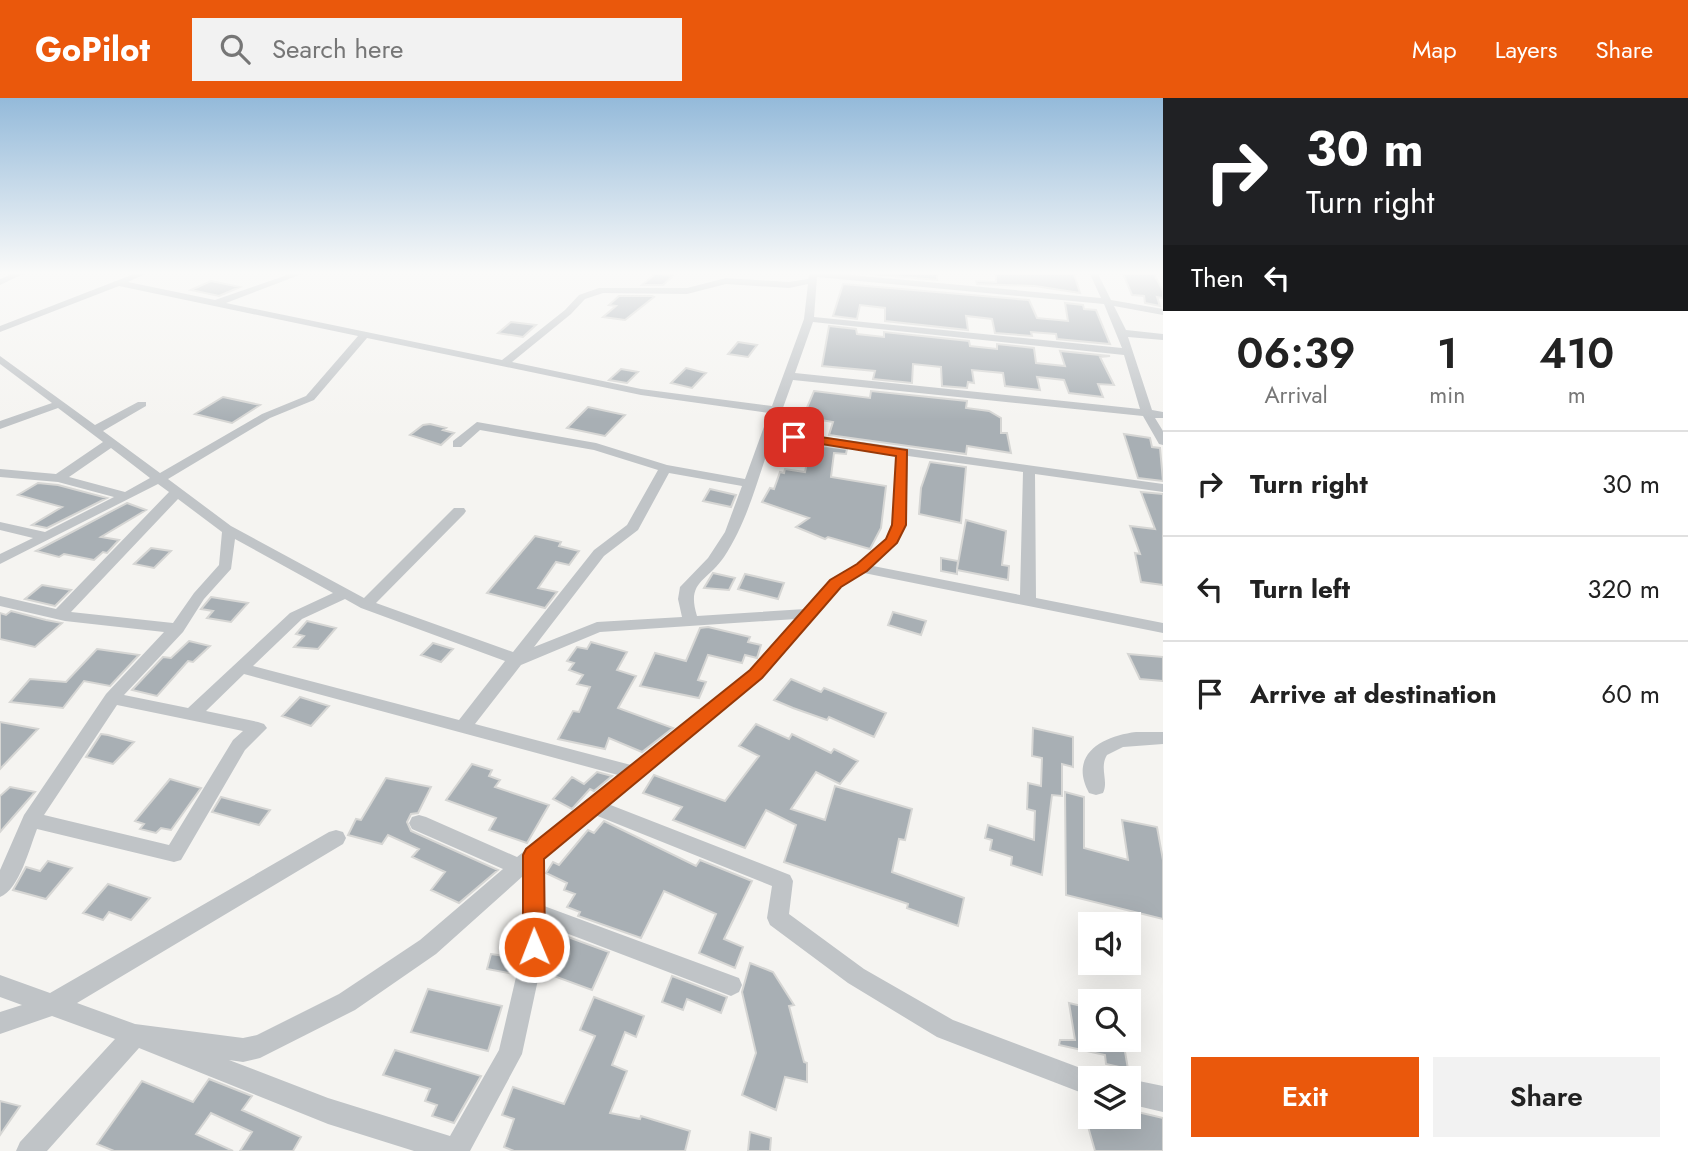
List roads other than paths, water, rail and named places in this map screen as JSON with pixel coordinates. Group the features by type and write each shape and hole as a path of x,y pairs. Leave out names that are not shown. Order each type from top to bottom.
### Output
{"street":[{"path":"307,323 642,392 774,410"},
{"path":"504,363 554,323"},
{"path":"691,620 684,592 688,582 712,563 732,532 808,323"},
{"path":"849,323 1129,352"},
{"path":"1117,323 1129,352 1147,413 1163,441"},
{"path":"1122,333 1163,337"},
{"path":"0,560 126,496 266,416 310,398 365,335"},
{"path":"0,359 227,529 366,606 519,660 597,627 806,614"},
{"path":"789,376 1163,415"},
{"path":"0,425 60,404"},
{"path":"94,430 142,404"},
{"path":"457,444 477,426 596,447 666,468 750,484"},
{"path":"767,432 1163,488"},
{"path":"60,478 111,442"},
{"path":"135,1035 243,1050 260,1046 347,1002 418,954 593,806 756,674 806,614 836,584 862,568 892,540 899,525 902,453"},
{"path":"463,727 519,660 599,553 633,527 666,468"},
{"path":"1028,601 1030,469"},
{"path":"0,473 60,478 126,496"},
{"path":"59,615 178,491"},
{"path":"366,606 459,511"},
{"path":"0,526 45,536"},
{"path":"0,888 11,870 31,820 112,698 177,628 226,566 227,529"},
{"path":"862,568 1163,628"},
{"path":"191,715 296,616 344,594"},
{"path":"0,601 59,615 177,628"},
{"path":"241,668 635,773"},
{"path":"31,820 174,854 239,744 257,728 112,698"},
{"path":"1096,788 1092,767 1100,751 1107,745 1128,738 1163,738"},
{"path":"593,806 783,881 778,918 856,976 945,1029 1078,1079"},
{"path":"419,823 527,861"},
{"path":"0,1023 50,1006 335,838"},
{"path":"0,986 135,1035 328,1111 455,1151 510,1054 534,947 534,912 527,861"},
{"path":"534,912 731,985"},
{"path":"29,1151 135,1035"},
{"path":"1141,1094 1163,1099"}]}
